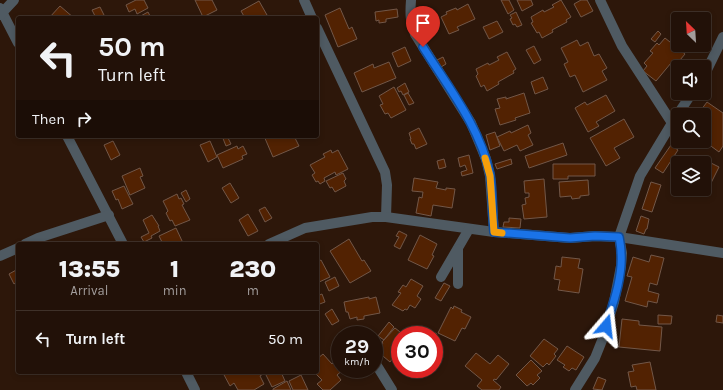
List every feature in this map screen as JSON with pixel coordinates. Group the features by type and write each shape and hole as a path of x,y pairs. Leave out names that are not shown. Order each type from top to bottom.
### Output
{"street":[{"path":"14,0 1,12 16,39"},
{"path":"304,0 311,16"},
{"path":"411,0 411,24 415,34 471,123 486,159 490,176 494,232"},
{"path":"600,0 622,46 671,121"},
{"path":"319,32 385,172 387,185 386,217"},
{"path":"711,62 723,37"},
{"path":"575,390 596,358 614,302 622,253 619,237 640,176 671,125"},
{"path":"68,138 122,242"},
{"path":"29,242 109,215"},
{"path":"274,242 305,228 372,217 386,217 494,232 570,238 595,236 619,237 723,253"},
{"path":"441,277 469,229"},
{"path":"0,256 16,249"},
{"path":"458,249 458,284"},
{"path":"187,374 195,390"},
{"path":"383,376 392,390"}],"building":[{"path":"136,0 144,0 148,8 137,14 135,9 129,12 126,5"},
{"path":"195,0 212,0 217,10 203,16"},
{"path":"501,0 509,0 514,10 508,14"},
{"path":"517,0 531,0 533,5 522,11"},
{"path":"561,0 571,17 566,20 567,22 552,30 553,32 542,38 531,23 533,22 531,17 543,10 544,12 554,7 552,5"},
{"path":"581,0 587,0 593,11 581,17 574,4"},
{"path":"259,1 267,15 244,16 241,11"},
{"path":"468,4 475,19 457,27 459,30 449,34 441,17 447,14 446,12 456,8 457,10"},
{"path":"60,6 72,16 51,16"},
{"path":"100,7 104,16 95,16 92,10"},
{"path":"340,8 349,29 352,27 357,39 338,47 325,15"},
{"path":"397,9 398,17 386,19 386,22 379,23 379,20 376,21 375,12"},
{"path":"148,12 150,16 141,16"},
{"path":"516,12 522,25 517,27 515,24 513,25 510,19 512,18 510,15"},
{"path":"497,21 503,32 489,39 483,27"},
{"path":"658,31 661,34 655,42 651,39"},
{"path":"665,38 671,43 671,52 682,52 685,54 680,60 671,60 671,63 656,81 643,71 647,66 644,63 653,53 650,51 657,43 659,45"},
{"path":"577,40 580,46 588,42 594,56 599,54 607,68 602,71 607,80 583,92 575,75 570,77 564,64 568,62 561,48"},
{"path":"534,46 541,60 534,64 526,50"},
{"path":"405,47 411,61 398,67 392,53"},
{"path":"507,52 516,69 513,71 514,73 498,82 499,84 487,91 484,85 481,87 476,76 478,74 476,69 488,63 489,65 499,60 497,57"},
{"path":"443,57 446,64 441,67 437,60"},
{"path":"389,62 396,78 362,92 354,73 373,64 374,68"},
{"path":"543,77 548,89 535,94 531,82"},
{"path":"405,83 409,92 403,95 397,88"},
{"path":"394,87 406,110 391,118 388,113 385,114 380,105 383,104 379,96"},
{"path":"408,93 414,103 409,105 404,95"},
{"path":"524,93 530,113 515,118 516,120 500,125 495,109 500,108 497,99 506,97 506,99"},
{"path":"606,95 615,111 596,122 599,126 588,132 575,108 585,102 587,105"},
{"path":"707,102 723,113 723,146 719,152 711,146 711,108 702,108"},
{"path":"624,119 634,137 614,148 620,158 606,166 590,138"},
{"path":"528,125 531,133 528,135 533,145 520,151 517,145 504,151 497,137 510,131 511,133"},
{"path":"419,128 427,144 416,149 414,144 412,144 409,133"},
{"path":"495,132 500,146 490,150 486,135"},
{"path":"223,138 228,138 231,144 226,146"},
{"path":"265,138 295,138 299,146 273,157"},
{"path":"113,141 120,155 111,160 104,145"},
{"path":"210,141 217,157 208,162 200,145"},
{"path":"563,143 567,155 529,168 525,156"},
{"path":"671,145 671,148 678,150 674,156 671,156 671,161 663,173 655,168"},
{"path":"237,146 238,149 243,146 247,154 242,156 243,159 223,168 217,155"},
{"path":"331,150 332,153 338,150 348,169 336,175 335,172 324,178 325,181 320,184 318,181 316,182 312,175 315,173 310,165 325,157 323,154"},
{"path":"469,155 473,173 462,176 461,172 467,170 465,165 460,167 458,158"},
{"path":"444,159 446,167 439,169 437,161"},
{"path":"511,159 512,164 497,169 495,164"},
{"path":"711,163 719,167 711,183"},
{"path":"553,164 595,164 595,176 568,176 568,179 553,179"},
{"path":"140,168 143,176 140,177 145,188 130,195 122,176"},
{"path":"343,173 346,179 344,181 346,186 335,192 332,187 330,188 326,181"},
{"path":"414,178 438,182 436,188 446,190 446,188 455,189 452,208 433,205 431,216 416,213 419,197 422,198 423,192 412,191"},
{"path":"544,179 547,217 524,219 522,205 526,204 525,198 529,197 529,193 525,193 524,181"},
{"path":"588,180 589,195 572,199 571,196 560,197 559,182"},
{"path":"651,182 661,185 652,212 642,209"},
{"path":"230,183 239,198 231,203 222,188"},
{"path":"124,186 133,204 122,209 118,199 116,200 112,191"},
{"path":"186,190 190,199 186,202 181,193"},
{"path":"177,194 179,199 181,198 184,204 182,205 190,220 175,226 172,220 170,221 166,213 168,211 163,201"},
{"path":"265,207 272,218 265,222 259,210"},
{"path":"248,214 258,231 248,236 239,220"},
{"path":"152,215 159,226 160,231 151,236 152,238 144,242 141,237 149,233 143,220"},
{"path":"641,216 649,219 647,229 644,234 636,231"},
{"path":"509,218 521,219 520,228 503,227 504,222 509,222"},
{"path":"176,228 183,242 162,242 159,236"},
{"path":"399,231 407,235 400,249 394,246 399,237 396,236"},
{"path":"420,235 437,244 432,255 434,256 427,269 408,260"},
{"path":"349,239 362,261 364,260 371,271 350,283 330,251"},
{"path":"651,255 664,258 657,285 650,283 648,291 659,294 657,303 648,301 647,307 625,301 632,277 627,276 633,257 649,262"},
{"path":"562,257 580,259 578,268 583,269 579,293 558,290 560,280 554,279 556,266 561,267"},
{"path":"321,260 330,277 319,282 319,261"},
{"path":"16,270 16,282 14,284 9,274"},
{"path":"335,277 339,286 329,291 325,282"},
{"path":"411,279 423,286 417,296 421,299 415,308 410,305 407,310 405,309 403,311 392,305 401,293 398,292 403,285 406,287"},
{"path":"444,283 450,286 441,301 435,298"},
{"path":"322,294 325,302 319,304 319,295"},
{"path":"369,297 369,299 376,297 380,313 364,316 364,319 357,320 357,317 350,319 348,312 346,312 344,302"},
{"path":"454,306 462,310 461,312 471,317 465,329 462,328 455,341 443,335 443,326 442,326 451,307 453,309"},
{"path":"332,309 339,321 332,325 325,314"},
{"path":"658,315 672,316 671,324 658,324"},
{"path":"717,315 723,316 723,323 716,322"},
{"path":"622,319 639,321 639,325 662,327 660,351 619,347"},
{"path":"389,322 393,326 391,326 391,331 384,340 383,330"},
{"path":"391,332 390,362 383,356 383,341"},
{"path":"544,339 558,349 554,354 556,356 549,365 547,363 543,367 530,356"},
{"path":"567,346 584,357 576,370 572,368 569,371 563,367 565,365 557,360"},
{"path":"476,353 490,364 498,355 509,364 496,380 493,380 501,387 499,390 482,390 477,386 482,380 465,366"},
{"path":"323,354 331,363 331,378 339,378 341,380 330,390 323,390 317,384 322,380 316,374 319,374 319,357"},
{"path":"531,360 542,371 537,375 540,378 533,385 531,383 527,386 516,375"},
{"path":"650,362 656,390 637,390 636,386 631,387 628,372 634,371 632,365"},
{"path":"224,374 263,374 260,376 264,384 254,390 238,390 234,383 230,386"},
{"path":"266,374 282,374 285,381 272,387"},
{"path":"301,375 308,390 293,390 289,381"},
{"path":"598,377 606,380 602,390 593,389"},
{"path":"287,381 291,390 273,390 273,389"}],"slow traffic":[{"path":"485,158 490,176 494,232 502,233"}],"route":[{"path":"423,47 471,123 486,159 490,176 494,232 570,238 595,236 619,237 622,253 621,266 614,302 606,326"}]}
